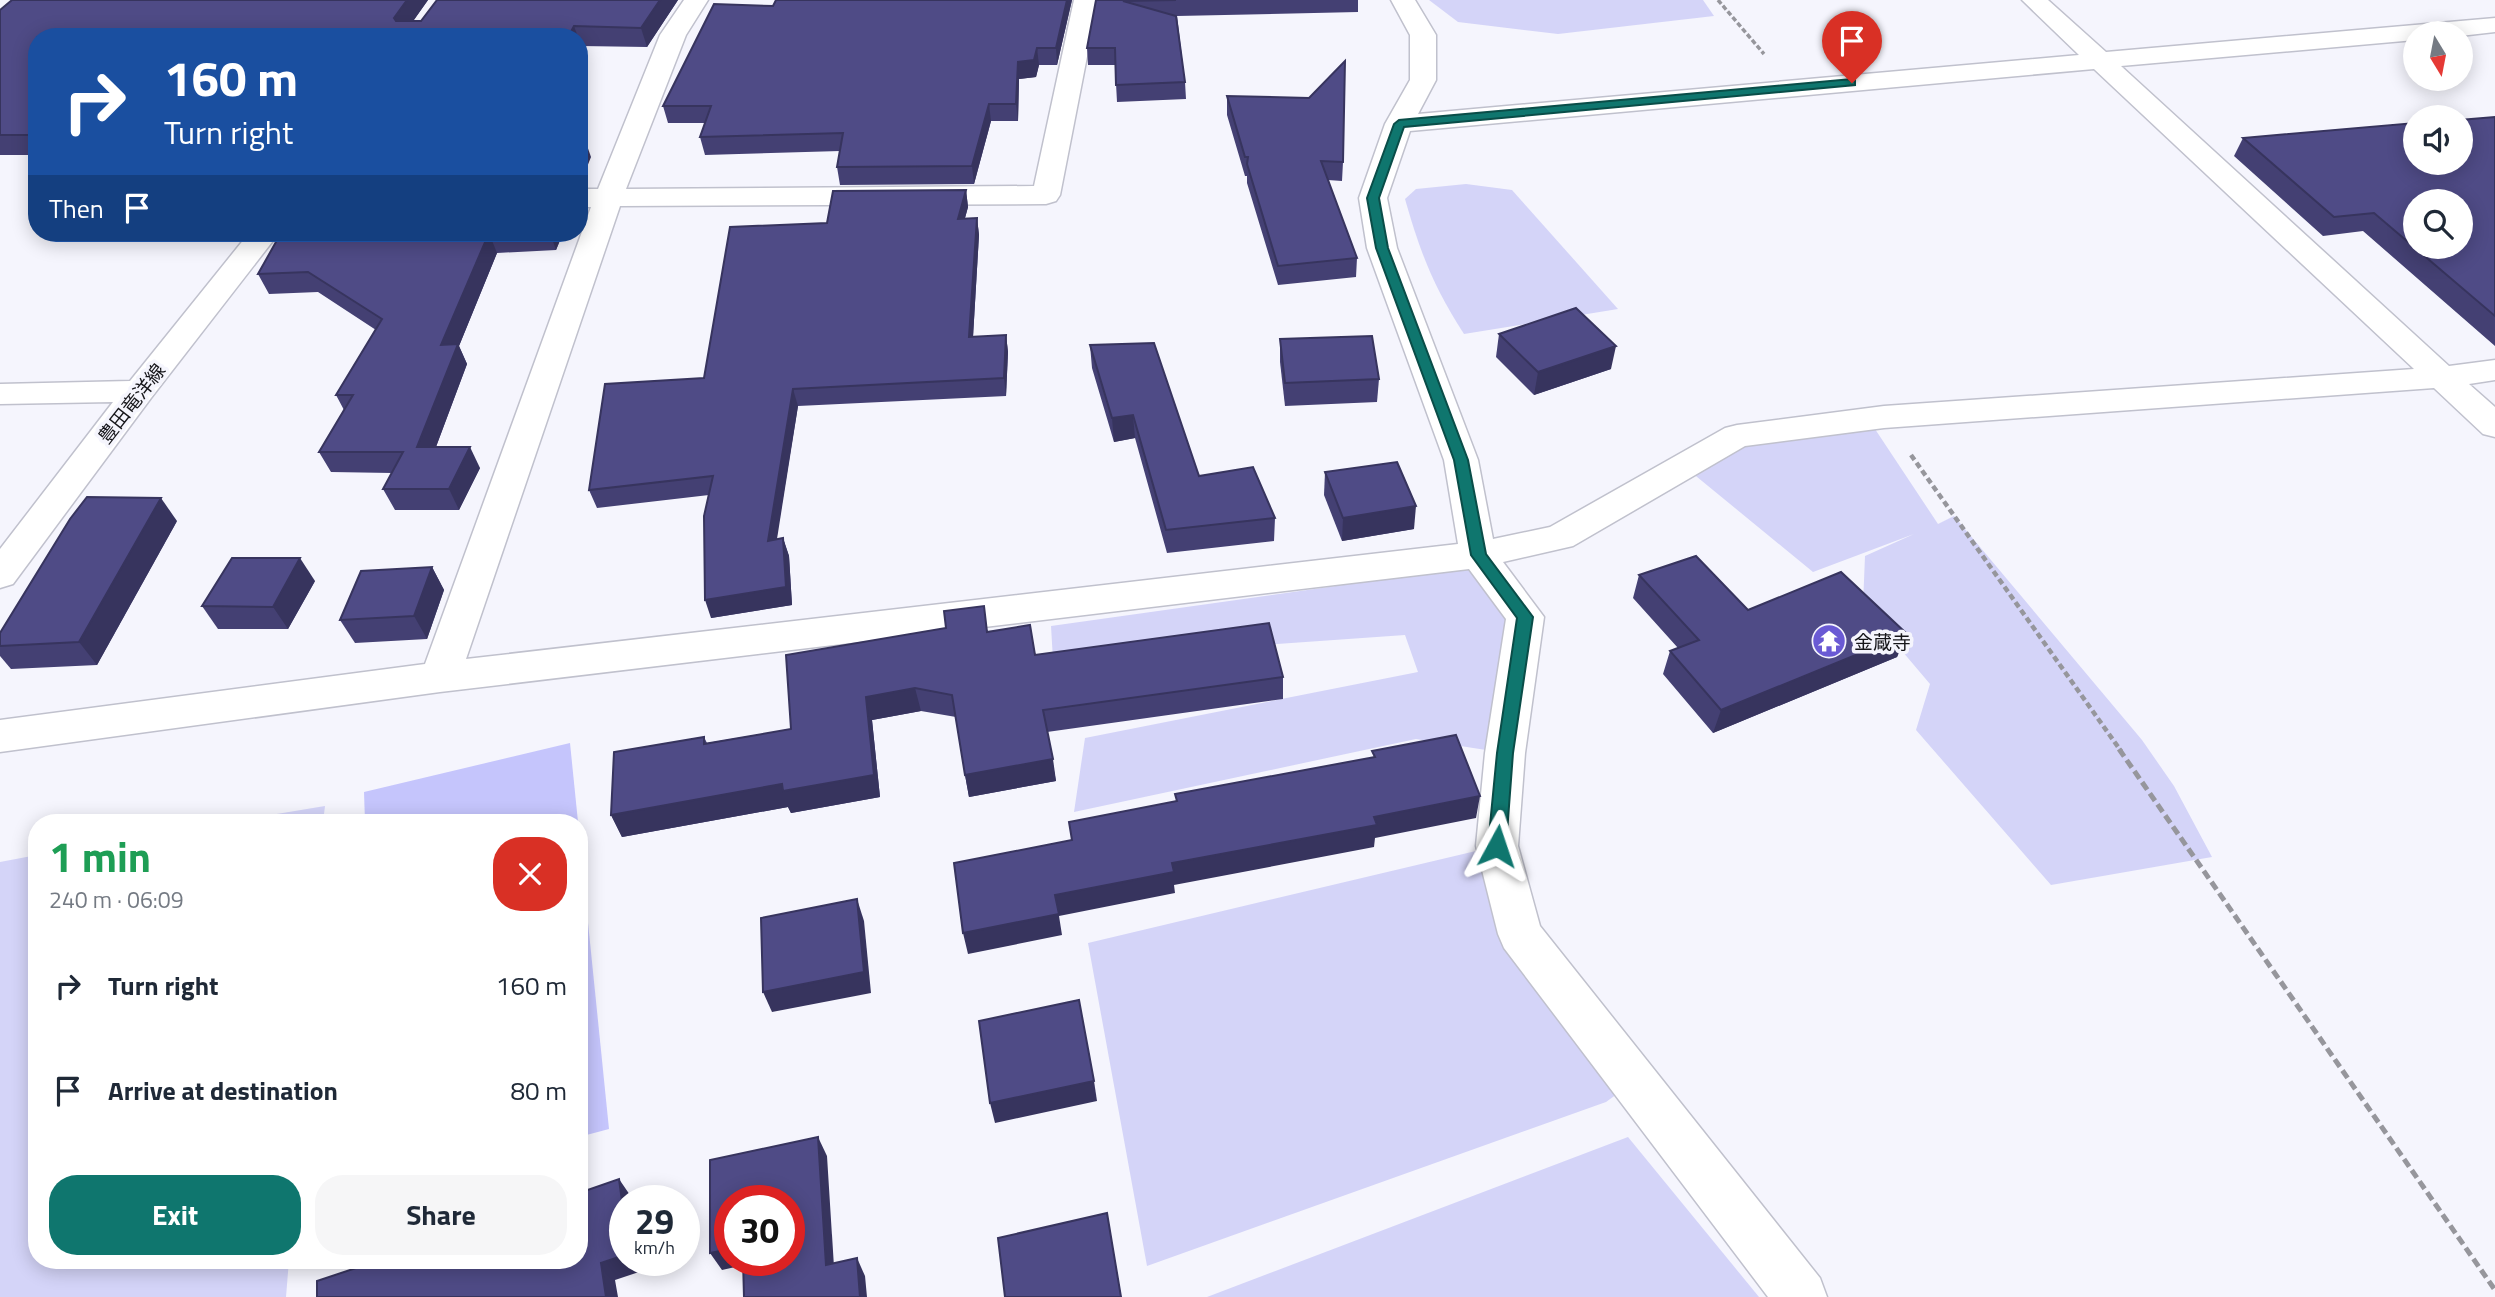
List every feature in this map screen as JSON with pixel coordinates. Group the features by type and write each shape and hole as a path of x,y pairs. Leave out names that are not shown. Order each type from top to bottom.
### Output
{"street":[{"path":"588,217 594,198 673,36 696,0"},
{"path":"594,198 1046,195 1086,0"},
{"path":"1403,0 1423,35 1423,80 1399,124 1373,198 1382,248 1461,460 1478,555 1525,617 1505,753 1497,846 1520,934 1801,1297"},
{"path":"2034,0 2495,426"},
{"path":"1399,124 2495,25"},
{"name":"豊田竜洋線","path":"0,575 139,391 257,242"},
{"path":"440,677 580,242"},
{"path":"0,736 440,677 1478,555 1560,537 1737,436 1884,417 2442,377 2495,370"},
{"path":"0,394 139,391"}],"path":[{"path":"1718,0 1740,29 1796,88"},
{"path":"1884,417 2090,707 2495,1290"}],"shaded area":[{"path":"1429,0 1703,0 1714,16 1558,34 1458,22"},
{"path":"1466,184 1512,190 1618,309 1464,334 1429,269 1405,199 1416,189"},
{"path":"1869,420 1938,524 1954,516 2142,740 2174,786 2212,857 2051,885 1916,730 1930,684 1863,605 1865,556 1914,534 1813,572 1691,472 1737,436"},
{"path":"1471,567 1525,617 1505,753 1416,739 1074,812 1085,738 1418,672 1405,635 1053,660 1051,626"},
{"path":"570,743 577,814 365,814 364,792"},
{"path":"325,806 324,814 276,814"},
{"path":"1497,846 1520,934 1635,1081 1606,1102 1147,1266 1088,943"},
{"path":"28,857 28,1269 288,1269 286,1297 0,1297 0,862"},
{"path":"588,922 609,1129 588,1135"},
{"path":"1628,1137 1759,1297 1207,1297"}],"building":[{"path":"12,0 407,0 394,18 396,21 421,21 437,0 660,0 641,28 28,28 28,135 0,135 0,10"},
{"path":"776,0 1067,0 1056,48 1037,48 1034,60 1018,62 1016,104 989,104 972,166 837,167 843,133 700,137 711,106 663,106 714,4 773,6"},
{"path":"1096,0 1176,0 1123,1 1176,16 1185,82 1116,85 1115,48 1087,48"},
{"path":"1345,61 1343,162 1321,161 1357,258 1278,266 1247,164 1248,157 1245,157 1227,96 1309,98"},
{"path":"2495,117 2495,316 2428,259 2473,259 2473,189 2403,189 2403,238 2374,213 2334,217 2243,138 2403,124 2403,175 2473,175 2473,119"},
{"path":"966,190 958,219 977,218 969,337 1006,335 1004,378 793,389 768,541 783,538 786,587 705,600 704,516 713,476 589,490 605,384 704,378 730,227 827,223 833,191"},
{"path":"276,242 485,242 441,345 458,344 417,447 470,447 449,489 383,489 403,452 319,452 353,395 336,395 382,319 308,272 258,274"},
{"path":"1576,308 1616,346 1538,372 1499,334"},
{"path":"1372,336 1379,379 1285,383 1280,339"},
{"path":"1154,343 1199,476 1253,467 1275,518 1166,530 1133,415 1112,418 1090,345"},
{"path":"1397,462 1416,506 1343,518 1325,472"},
{"path":"87,497 161,498 79,642 0,646 0,633 70,519"},
{"path":"1696,556 1748,610 1841,572 1907,634 1721,710 1670,651 1699,640 1639,575"},
{"path":"232,558 300,558 273,607 202,606"},
{"path":"432,567 414,616 340,620 361,571"},
{"path":"984,606 987,632 1030,625 1035,655 1269,623 1283,677 1043,710 1053,759 965,775 952,695 915,688 866,697 874,775 783,791 782,784 611,815 614,752 704,737 704,744 791,729 786,655 946,628 944,611"},
{"path":"1456,735 1480,796 1374,817 1377,825 1172,863 1174,872 1055,895 1059,914 963,933 954,863 1072,840 1069,822 1177,801 1175,794 1375,757 1372,751"},
{"path":"857,899 864,972 763,992 761,918"},
{"path":"1079,1000 1094,1081 990,1103 979,1021"},
{"path":"818,1137 826,1265 857,1258 860,1297 744,1297 743,1276 805,1276 805,1185 714,1185 714,1252 710,1253 710,1160"},
{"path":"619,1179 620,1185 609,1185 609,1260 601,1263 606,1297 317,1297 317,1281 353,1269 588,1269 588,1190"},
{"path":"1107,1213 1121,1297 1005,1297 998,1238"}],"place":[{"name":"金蔵寺","path":"1829,641"}],"route":[{"path":"1497,846 1505,753 1525,617 1478,555 1461,460 1382,248 1373,198 1399,124 1852,83"}]}
